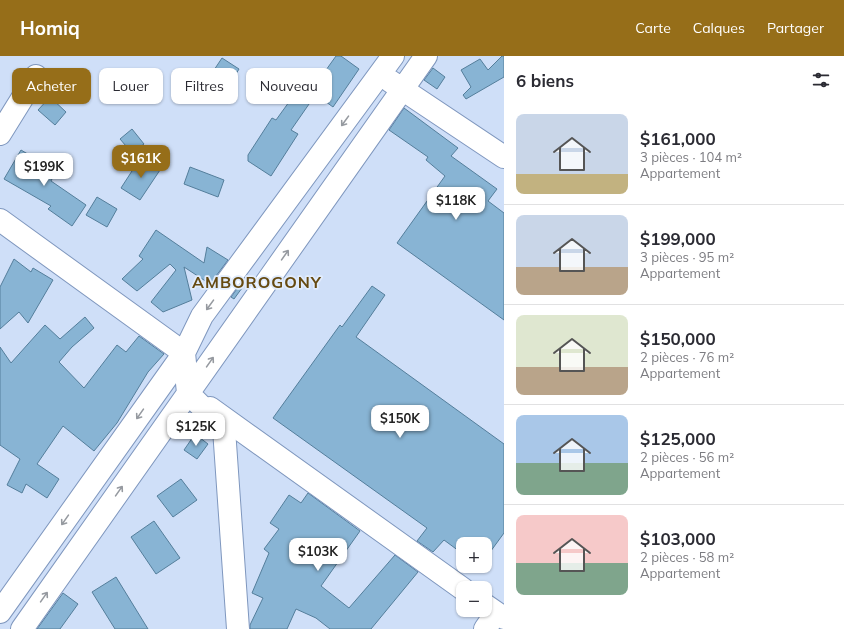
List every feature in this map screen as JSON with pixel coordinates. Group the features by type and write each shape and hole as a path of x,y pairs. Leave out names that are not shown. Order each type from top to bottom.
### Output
{"main road":[{"path":"0,612 184,352 202,316 393,56"},
{"path":"22,629 426,56"},
{"path":"380,74 504,157"},
{"path":"0,134 19,104"},
{"path":"0,220 184,352 188,393 224,429 238,629"},
{"path":"188,393 456,584"}],"building":[{"path":"336,56 341,56 359,69 333,107 329,104 332,104 332,68 327,68"},
{"path":"502,56 504,56 504,77 466,99 463,95 471,87 461,70 480,59 488,70"},
{"path":"222,58 237,68 215,68"},
{"path":"433,68 445,77 437,89 424,80"},
{"path":"44,104 57,104 66,112 55,125 38,110"},
{"path":"288,104 309,104 291,130 298,134 271,176 248,161 248,155 272,118 276,120"},
{"path":"404,108 458,148 451,156 497,189 488,201 504,213 504,320 397,243 445,176 426,160 428,157 389,130"},
{"path":"132,129 144,144 132,153 120,139"},
{"path":"21,150 56,171 51,181 86,205 72,226 48,209 51,206 4,179"},
{"path":"141,157 160,170 140,200 121,188"},
{"path":"190,167 224,180 218,197 184,184"},
{"path":"97,197 117,209 107,227 86,215"},
{"path":"156,230 204,263 207,247 228,260 210,284 184,267 192,300 163,312 151,302 176,270 170,264 137,291 122,279 143,259 139,256"},
{"path":"14,259 31,272 33,268 53,280 28,323 19,312 0,329 0,287"},
{"path":"239,286 242,288 234,299 231,297"},
{"path":"372,286 385,295 356,337 504,444 504,533 492,549 492,537 456,537 456,549 444,540 433,552 417,541 427,528 273,418 340,325 342,327"},
{"path":"85,317 94,328 72,347 59,362 84,388 117,345 126,352 139,336 164,354 148,372 117,423 94,451 63,426 37,464 59,479 47,498 26,484 22,493 7,485 20,459 0,445 0,347 11,363 45,325 60,339"},
{"path":"195,434 208,444 197,459 184,450"},
{"path":"181,479 197,500 173,517 157,496"},
{"path":"308,493 360,531 321,586 349,608 395,555 418,572 371,629 330,629 316,618 296,609 287,629 250,629 250,625 263,598 252,593 269,553 264,549 279,529 270,523 289,495 301,503"},
{"path":"154,521 180,558 156,574 131,537"},
{"path":"116,577 148,629 115,629 92,592"},
{"path":"63,593 78,604 60,629 37,629"}],"district":[{"name":"AMBOROGONY","path":"257,282"}]}
